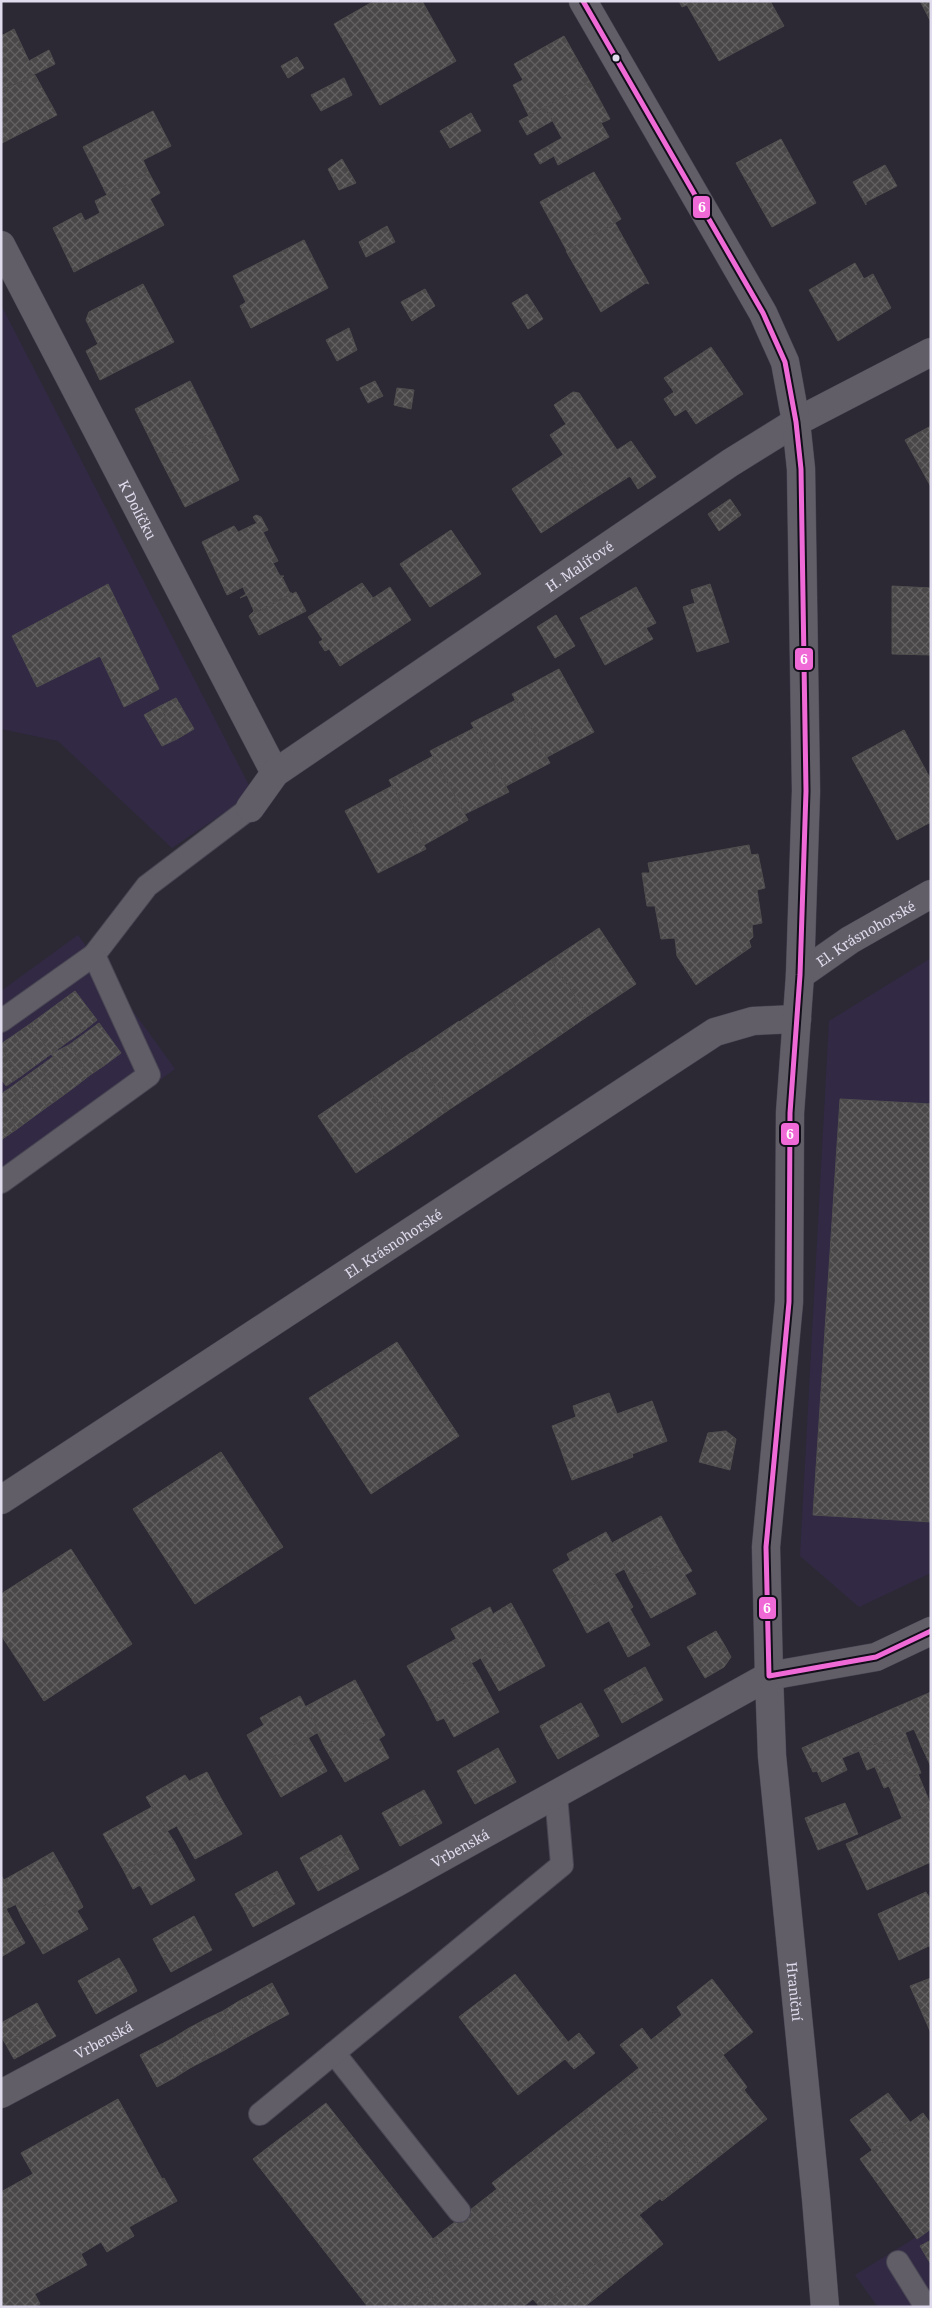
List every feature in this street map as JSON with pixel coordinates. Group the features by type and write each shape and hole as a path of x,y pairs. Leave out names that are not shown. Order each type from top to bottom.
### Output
{"street":[{"name":"Hraniční","path":"583,1 763,313 784,362 796,422 800,469 806,791 800,975 790,1113 789,1302 766,1547 772,1756 825,2307"},
{"name":"K Dolíčku","path":"1,245 275,773"},
{"name":"H. Malířové","path":"250,808 275,773 730,464 796,422 931,352"},
{"name":"El. Krásnohorské","path":"800,975 850,940 931,894"},
{"name":"El. Krásnohorské","path":"1,1500 715,1032 753,1021 797,1019"},
{"name":"Vrbenská","path":"1,2094 396,1883 769,1676 876,1657 931,1631"}],"lane":[{"path":"1,1021 94,956 147,886 250,808"},
{"path":"1,1182 150,1075 94,956"},
{"path":"260,2114 562,1865 556,1795"},
{"path":"334,2053 459,2211"},
{"path":"898,2262 926,2307"}],"shaded area":[{"path":"1,305 253,793 172,848 58,741 1,729"},
{"path":"78,935 175,1069 1,1194 1,991"},
{"path":"931,958 931,1573 859,1607 800,1556 829,1021"},
{"path":"931,2228 931,2307 878,2307 855,2275"}],"building":[{"path":"374,1 422,1 456,61 380,105 334,24"},
{"path":"679,1 770,1 784,26 719,61 687,5 682,7"},
{"path":"920,1 931,1 931,22"},
{"path":"14,29 29,61 49,50 55,64 1,91 1,36"},
{"path":"564,36 590,82 529,116 513,85 523,80 514,64"},
{"path":"297,57 304,68 288,78 281,66"},
{"path":"35,75 57,115 2,143 1,91"},
{"path":"344,78 352,95 321,111 311,95"},
{"path":"590,82 610,119 601,123 609,137 558,165 554,156 540,164 534,154 562,138 545,107"},
{"path":"545,107 552,121 527,135 519,121"},
{"path":"153,111 171,146 143,160 149,173 107,195 83,147"},
{"path":"471,113 481,131 450,148 440,131"},
{"path":"781,139 816,203 772,227 736,163"},
{"path":"342,159 356,183 339,190 328,169"},
{"path":"885,165 897,186 866,202 866,205 853,182"},
{"path":"594,172 621,219 567,251 540,202"},
{"path":"149,173 160,193 150,199 164,225 74,272 53,228 81,213 85,221 100,213 95,201"},
{"path":"615,223 649,284 646,283 601,312 566,251"},
{"path":"387,226 395,242 366,257 359,242"},
{"path":"304,240 328,288 251,328 240,306 246,302 233,276"},
{"path":"855,263 864,279 873,274 891,308 838,341 809,290"},
{"path":"143,284 174,342 100,380 86,351 98,344 86,320 89,312"},
{"path":"425,289 435,306 412,321 401,302"},
{"path":"527,294 543,319 528,329 512,303"},
{"path":"349,328 357,350 337,361 326,340"},
{"path":"711,347 743,394 696,424 686,409 675,416 664,399 674,392 664,378"},
{"path":"190,381 215,431 160,459 135,409"},
{"path":"375,381 383,396 368,403 360,388"},
{"path":"397,388 414,390 411,409 394,405"},
{"path":"573,392 579,393 617,450 631,441 656,477 638,489 630,476 593,499 550,435 566,424 554,405"},
{"path":"931,426 931,487 905,440"},
{"path":"215,431 239,480 185,507 160,459"},
{"path":"563,455 593,499 541,533 512,489"},
{"path":"730,499 741,515 719,531 708,514"},
{"path":"256,515 261,517 268,530 263,532 278,561 273,563 280,576 284,576 282,577 290,593 292,593 249,616 254,611 247,595 240,598 246,594 243,587 227,595 202,542 234,526 238,532 257,523 253,517"},
{"path":"451,530 481,574 430,607 400,564"},
{"path":"362,583 373,598 390,587 411,620 340,666 329,649 325,651 319,642 323,640 308,617"},
{"path":"108,584 159,689 124,707 100,656 37,687 12,636"},
{"path":"710,584 729,642 697,652 683,607 695,603 691,590"},
{"path":"892,586 931,588 931,655 892,654"},
{"path":"636,587 656,623 646,628 653,639 605,665 580,618"},
{"path":"296,592 306,611 259,635 249,616"},
{"path":"556,615 575,646 555,658 537,627"},
{"path":"559,669 594,732 547,757 512,694"},
{"path":"176,698 194,729 177,739 160,706"},
{"path":"516,700 550,763 506,786 471,723"},
{"path":"160,706 177,739 162,746 144,715"},
{"path":"474,728 509,792 465,814 430,751"},
{"path":"904,730 931,780 931,822 897,840 852,758"},
{"path":"433,756 468,820 424,845 389,780"},
{"path":"392,786 426,849 378,873 345,811"},
{"path":"749,845 751,855 758,854 765,888 757,890 762,923 752,925 753,937 749,941 751,947 696,985 677,956 675,938 661,939 655,906 647,906 642,873 650,873 648,863"},
{"path":"599,928 636,984 588,1016 551,960"},
{"path":"551,960 588,1016 543,1047 505,991"},
{"path":"75,991 97,1020 82,1032 60,1002"},
{"path":"505,991 543,1047 497,1078 459,1022"},
{"path":"60,1002 82,1032 66,1043 45,1013"},
{"path":"45,1013 66,1043 51,1054 30,1024"},
{"path":"459,1021 497,1078 450,1109 412,1053"},
{"path":"99,1023 121,1053 105,1065 84,1034"},
{"path":"30,1024 51,1054 36,1065 14,1035"},
{"path":"84,1034 105,1065 90,1075 69,1045"},
{"path":"14,1035 36,1065 21,1076 1,1049 1,1044"},
{"path":"69,1045 90,1075 76,1086 51,1054"},
{"path":"1,1049 21,1076 6,1086 1,1079"},
{"path":"412,1052 450,1109 404,1141 365,1084"},
{"path":"54,1056 76,1086 61,1097 39,1067"},
{"path":"39,1067 61,1097 47,1107 25,1077"},
{"path":"25,1077 47,1107 32,1118 10,1088"},
{"path":"365,1084 404,1141 356,1173 318,1116"},
{"path":"10,1088 32,1118 17,1129 1,1107 1,1094"},
{"path":"840,1099 931,1104 931,1522 813,1515"},
{"path":"1,1107 17,1129 1,1140"},
{"path":"397,1342 459,1436 371,1494 309,1398"},
{"path":"609,1393 617,1414 652,1401 667,1441 632,1454 633,1457 572,1480 552,1426 576,1417 573,1406"},
{"path":"726,1431 736,1439 730,1470 699,1462 708,1433"},
{"path":"221,1452 283,1547 195,1604 133,1509"},
{"path":"661,1516 681,1553 630,1581 612,1543"},
{"path":"606,1532 626,1568 569,1599 553,1570 570,1560 567,1554"},
{"path":"71,1549 132,1644 44,1701 1,1635 1,1594"},
{"path":"681,1553 692,1571 685,1575 696,1594 651,1618 630,1581"},
{"path":"614,1573 633,1607 630,1609 650,1645 628,1657 609,1621 587,1633 569,1599"},
{"path":"511,1603 527,1632 470,1664 451,1629 490,1607 493,1614"},
{"path":"716,1631 725,1646 696,1663 687,1647"},
{"path":"527,1632 545,1666 499,1691 480,1657"},
{"path":"456,1639 479,1675 428,1703 407,1666"},
{"path":"725,1646 731,1657 724,1667 705,1678 696,1663"},
{"path":"645,1667 654,1684 613,1706 604,1690"},
{"path":"479,1675 499,1712 454,1737 444,1718 437,1721 428,1703"},
{"path":"355,1680 375,1717 324,1746 305,1707"},
{"path":"654,1684 663,1700 622,1723 613,1706"},
{"path":"931,1692 931,1741 921,1745 914,1729 842,1758 847,1770 822,1782 817,1771 813,1772 802,1748"},
{"path":"300,1696 319,1732 262,1763 247,1735 264,1725 260,1718"},
{"path":"581,1703 590,1719 548,1742 540,1726"},
{"path":"375,1717 385,1735 379,1739 389,1758 345,1782 324,1746"},
{"path":"590,1719 599,1736 558,1759 548,1742"},
{"path":"905,1732 912,1751 867,1770 859,1751"},
{"path":"308,1737 327,1771 281,1797 262,1763"},
{"path":"931,1741 931,1767 921,1745"},
{"path":"498,1748 507,1765 466,1788 457,1771"},
{"path":"912,1751 921,1773 884,1788 875,1767"},
{"path":"507,1765 516,1782 475,1804 466,1788"},
{"path":"207,1772 222,1800 166,1832 146,1797 185,1775 189,1781"},
{"path":"918,1774 931,1805 902,1818 889,1786"},
{"path":"424,1790 433,1806 391,1829 382,1813"},
{"path":"222,1800 242,1834 195,1859 176,1825"},
{"path":"845,1803 858,1834 818,1850 805,1818"},
{"path":"931,1805 931,1862 867,1890 846,1844"},
{"path":"433,1806 442,1823 400,1846 391,1829"},
{"path":"152,1807 175,1843 124,1871 103,1834"},
{"path":"341,1835 350,1852 309,1875 300,1858"},
{"path":"175,1843 195,1880 151,1905 140,1885 133,1889 124,1871"},
{"path":"53,1852 74,1889 22,1918 4,1880"},
{"path":"350,1852 359,1869 318,1891 309,1875"},
{"path":"277,1871 286,1888 245,1911 235,1894"},
{"path":"1,1875 17,1904 1,1911"},
{"path":"286,1888 295,1904 253,1927 245,1911"},
{"path":"74,1889 83,1907 77,1911 88,1929 43,1954 22,1918"},
{"path":"926,1892 931,1901 931,1945 899,1960 878,1914"},
{"path":"6,1909 25,1943 1,1957 1,1911"},
{"path":"194,1916 203,1933 162,1956 153,1939"},
{"path":"203,1933 212,1950 171,1972 162,1956"},
{"path":"119,1958 129,1975 87,1997 78,1981"},
{"path":"515,1974 568,2042 579,2033 595,2053 574,2069 565,2059 518,2095 459,2017"},
{"path":"129,1975 137,1991 96,2014 87,1997"},
{"path":"931,1978 931,2011 923,2015 910,1986"},
{"path":"712,1979 753,2032 723,2055 747,2087 744,2090 767,2119 662,2201 660,2199 701,2167 656,2110 610,2146 583,2112 639,2068 620,2045 642,2028 651,2040 682,2015 677,2007"},
{"path":"272,1983 289,2014 272,2023 256,1992"},
{"path":"256,1992 272,2023 256,2032 239,2001"},
{"path":"239,2001 256,2032 240,2041 223,2011"},
{"path":"37,2003 46,2020 5,2043 1,2036 1,2023"},
{"path":"223,2011 240,2041 223,2051 206,2019"},
{"path":"931,2011 931,2033 923,2015"},
{"path":"206,2019 223,2051 207,2059 189,2028"},
{"path":"46,2020 56,2036 14,2059 5,2043"},
{"path":"189,2028 207,2059 190,2068 173,2038"},
{"path":"173,2038 190,2068 174,2078 156,2047"},
{"path":"156,2047 174,2078 157,2087 140,2055"},
{"path":"888,2093 910,2122 872,2150 850,2120"},
{"path":"118,2099 162,2179 164,2178 177,2201 129,2227 134,2236 107,2252 101,2242 81,2254 87,2265 35,2294 40,2304 34,2307 1,2307 1,2192 33,2174 21,2153"},
{"path":"326,2103 455,2267 404,2307 368,2307 253,2159"},
{"path":"656,2110 701,2167 639,2215 647,2224 540,2307 533,2299 523,2307 440,2307 426,2289"},
{"path":"583,2112 610,2146 519,2217 492,2183"},
{"path":"923,2113 931,2124 931,2229 917,2239 860,2159"},
{"path":"497,2189 519,2217 455,2267 433,2239"},
{"path":"647,2224 663,2244 584,2307 540,2307"},
{"path":"931,2240 931,2262 930,2263 920,2246"},
{"path":"426,2289 440,2307 404,2307"}],"transit line":[{"name":"6","path":"583,1 763,313 785,362 796,422 801,469 806,791 800,975 790,1113 789,1302 766,1547 769,1676 876,1657 931,1631"}]}
